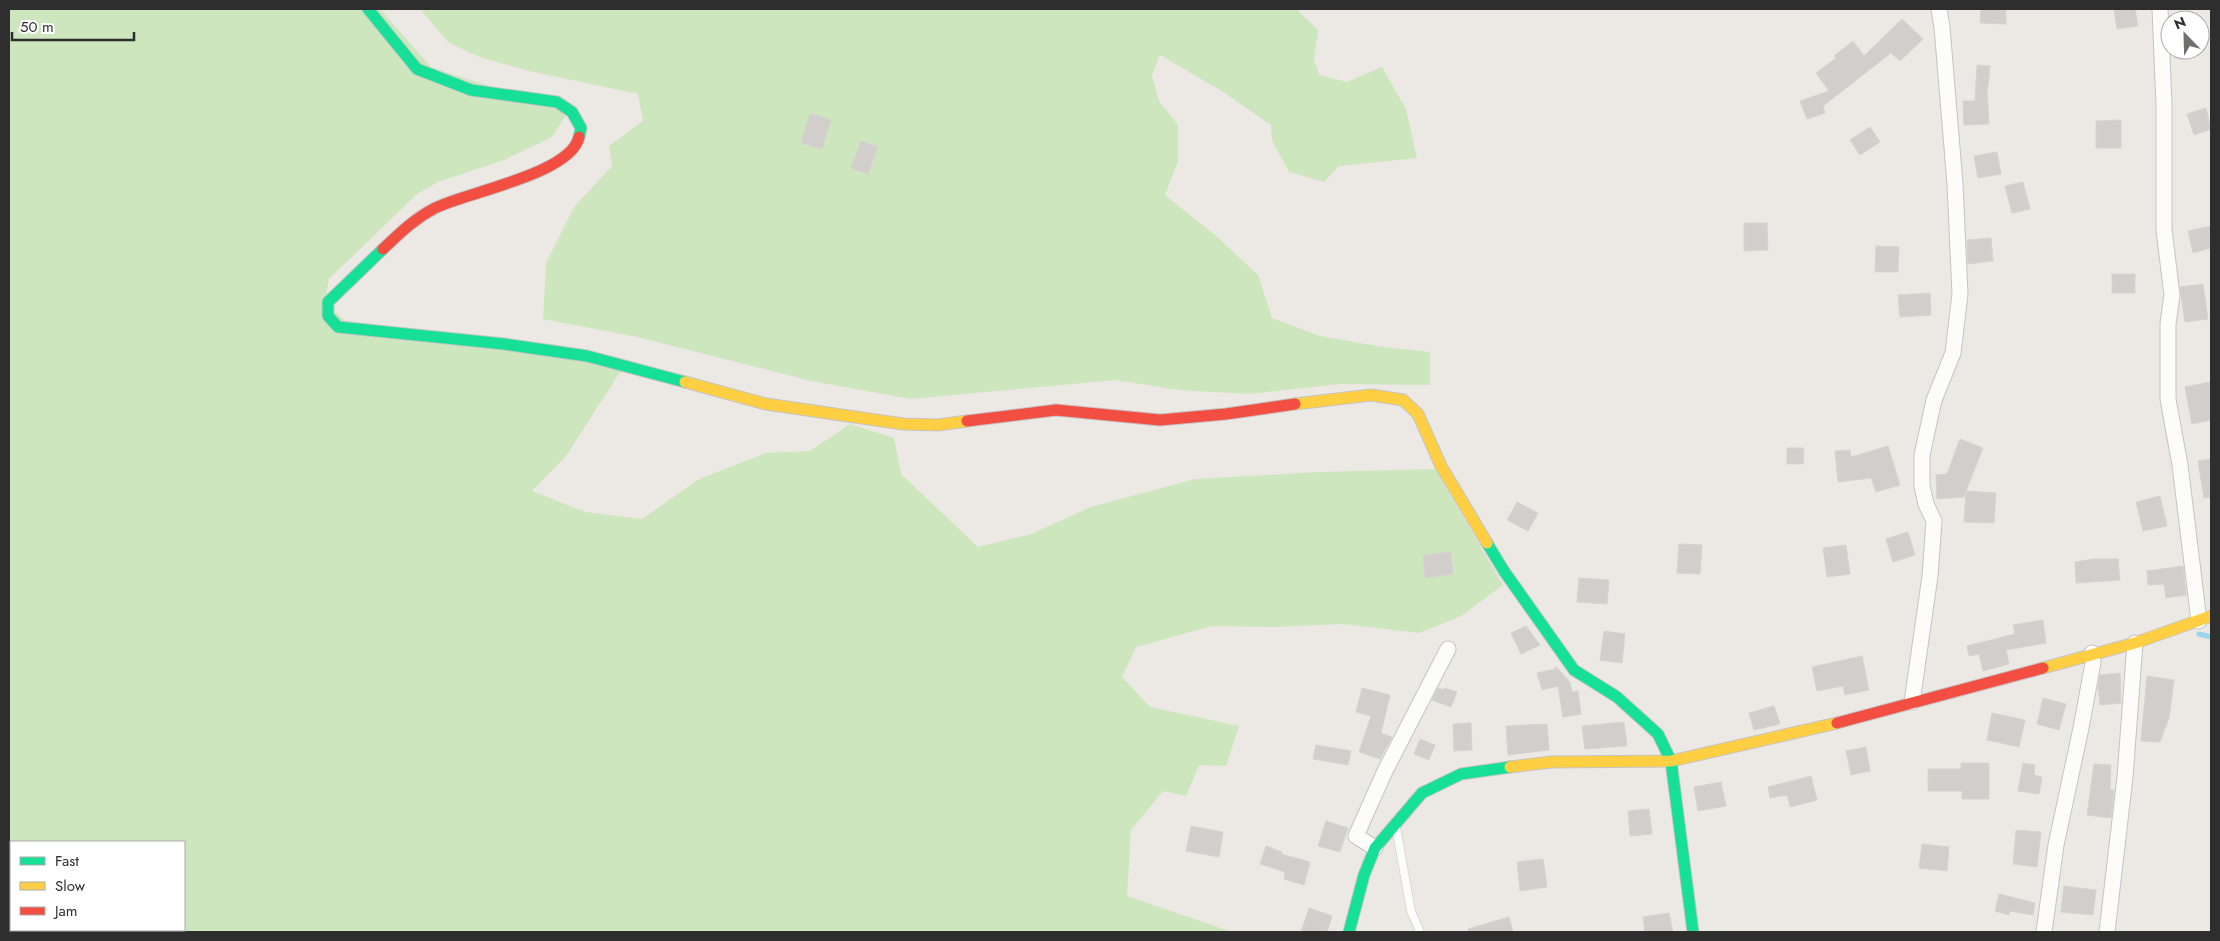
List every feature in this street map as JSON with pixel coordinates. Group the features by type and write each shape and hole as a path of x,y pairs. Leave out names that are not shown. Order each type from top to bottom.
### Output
{"street":[{"path":"368,9 417,69 471,90 557,102 572,112 581,128 578,142 571,152 549,168 437,207 413,220 328,302 327,312 330,320 338,327 504,344 588,356 766,404 903,424 938,425 1056,410 1160,420 1226,414 1319,400 1371,395 1403,400 1418,414 1441,466 1504,571 1574,670 1617,697 1658,734 1671,762 1693,932"},
{"path":"1912,702 1930,576 1934,521 1926,504 1922,486 1922,455 1934,400 1953,353 1960,294 1955,174 1939,9"},
{"path":"1349,932 1364,875 1375,848 1422,793 1461,774 1551,762 1671,762 1799,733 2135,643 2205,619 2168,399 2168,324 2172,295 2164,230 2164,105 2160,9"},
{"path":"2106,932 2125,777 2135,643"},
{"path":"1375,848 1356,836 1386,771 1448,649"},
{"path":"2044,932 2056,845 2082,728 2093,663 2092,654"}],"lane":[{"path":"1396,824 1410,910 1420,932"}],"green space":[{"path":"9,9 380,9 431,67 568,112 552,137 504,160 438,182 417,194 329,279 325,302 344,320 624,366 566,456 532,491 585,512 642,519 699,479 766,453 810,451 850,424 894,438 901,474 978,547 1031,534 1091,507 1195,479 1320,472 1435,469 1503,585 1461,616 1419,633 1343,624 1275,627 1212,626 1136,647 1122,677 1150,707 1239,726 1226,766 1199,765 1186,796 1163,791 1131,830 1127,896 1232,932 9,932"},
{"path":"420,9 1296,9 1318,30 1314,59 1319,75 1347,82 1382,67 1406,109 1417,158 1339,166 1324,182 1289,172 1272,140 1271,125 1220,90 1160,55 1152,75 1159,101 1178,125 1178,161 1165,195 1215,235 1258,275 1272,318 1320,336 1383,347 1430,352 1430,385 1340,384 1249,394 1179,390 1115,380 911,399 811,381 637,337 543,319 546,263 574,207 612,166 609,146 643,121 638,94 529,71 482,58 449,43"}],"building":[{"path":"1981,9 2006,9 2006,24 1980,23"},
{"path":"2114,9 2135,9 2138,26 2117,29"},
{"path":"1902,19 1923,39 1900,61 1891,53 1823,106 1825,113 1807,119 1800,101 1829,91 1816,73 1836,58 1834,56 1853,41 1864,56"},
{"path":"1977,65 1990,66 1987,87 1989,124 1964,125 1963,101 1975,101"},
{"path":"2206,108 2211,129 2194,135 2187,114"},
{"path":"810,113 831,120 822,149 801,143"},
{"path":"2121,120 2121,148 2096,148 2096,121"},
{"path":"1870,127 1880,142 1860,155 1850,140"},
{"path":"861,141 878,147 868,174 851,168"},
{"path":"1997,152 2001,174 1978,178 1974,156"},
{"path":"2023,182 2030,209 2012,213 2005,186"},
{"path":"1744,223 1767,223 1768,250 1744,251"},
{"path":"2211,226 2211,248 2193,253 2188,231"},
{"path":"1991,238 1993,261 1968,264 1967,240"},
{"path":"1876,246 1899,247 1898,272 1875,272"},
{"path":"2112,274 2135,274 2135,293 2112,293"},
{"path":"2203,284 2208,319 2185,322 2180,287"},
{"path":"1930,293 1931,315 1900,317 1898,295"},
{"path":"2210,382 2211,420 2192,424 2185,387"},
{"path":"1960,439 1983,448 1966,491 1996,493 1994,523 1964,522 1966,493 1964,497 1937,499 1936,475 1947,474"},
{"path":"1888,446 1900,485 1876,492 1871,478 1838,482 1835,451 1850,450 1851,457"},
{"path":"1787,448 1804,448 1803,464 1787,464"},
{"path":"2211,459 2211,497 2204,498 2198,461"},
{"path":"2160,496 2167,526 2143,531 2136,502"},
{"path":"1517,502 1538,513 1528,531 1507,520"},
{"path":"1908,532 1915,555 1893,562 1886,539"},
{"path":"1679,544 1702,545 1700,574 1677,573"},
{"path":"1846,545 1850,574 1827,577 1823,548"},
{"path":"1451,552 1453,574 1425,578 1423,555"},
{"path":"2094,559 2118,559 2120,580 2076,583 2075,562"},
{"path":"2183,566 2186,595 2166,598 2164,584 2148,585 2147,571"},
{"path":"1579,578 1609,580 1607,604 1577,602"},
{"path":"2043,620 2046,643 2006,650 2009,664 1983,671 1979,654 1969,656 1967,646 2015,634 2013,625"},
{"path":"1526,626 1540,645 1521,654 1511,633"},
{"path":"1604,631 1625,634 1622,663 1600,660"},
{"path":"1862,656 1869,690 1845,695 1843,686 1817,691 1812,667"},
{"path":"1555,666 1570,682 1572,692 1578,691 1581,714 1563,717 1558,686 1542,690 1537,673 1556,669"},
{"path":"2120,673 2121,703 2100,705 2098,687 2100,675"},
{"path":"2147,676 2174,680 2169,718 2160,742 2141,741"},
{"path":"1362,688 1390,695 1381,733 1392,737 1380,759 1359,752 1371,716 1356,712"},
{"path":"1438,688 1457,692 1451,707 1432,700"},
{"path":"2043,698 2066,704 2059,730 2037,724"},
{"path":"1774,706 1780,724 1754,730 1749,713"},
{"path":"1992,713 2025,720 2019,747 1987,740"},
{"path":"1624,722 1627,746 1585,749 1582,726"},
{"path":"1471,723 1472,750 1454,751 1453,724"},
{"path":"1547,724 1549,750 1508,755 1506,726"},
{"path":"1420,739 1435,745 1429,760 1414,754"},
{"path":"1316,745 1351,751 1348,765 1313,759"},
{"path":"1866,747 1870,771 1851,775 1846,751"},
{"path":"1961,763 1989,763 1989,799 1962,799 1962,791 1928,791 1928,769 1961,769"},
{"path":"2023,763 2035,765 2034,775 2042,777 2039,794 2018,791"},
{"path":"2094,764 2111,765 2110,790 2114,790 2111,818 2087,815"},
{"path":"1811,776 1817,800 1790,807 1787,795 1770,798 1768,787"},
{"path":"1721,782 1726,806 1698,811 1694,787"},
{"path":"1649,809 1652,834 1630,836 1628,811"},
{"path":"1326,821 1348,828 1340,852 1318,846"},
{"path":"1191,826 1223,832 1219,857 1186,851"},
{"path":"2016,830 2041,832 2037,867 2013,864"},
{"path":"1922,844 1949,847 1947,871 1919,868"},
{"path":"1266,846 1282,852 1281,854 1310,862 1304,885 1284,879 1285,872 1260,864"},
{"path":"1543,859 1547,887 1520,891 1517,862"},
{"path":"2064,886 2096,890 2093,915 2061,912"},
{"path":"1999,894 2035,903 2033,915 2010,911 2009,915 1995,911"},
{"path":"1309,908 1332,916 1327,932 1301,932"},
{"path":"1669,913 1673,932 1645,932 1643,917"},
{"path":"1509,917 1513,932 1469,932 1468,929"}],"waterway":[{"path":"2199,634 2211,637"}],"traffic: fast":[{"path":"368,9 417,69 471,90 557,102 572,112 581,128 579,137"},
{"path":"383,249 328,302 328,316 338,327 504,344 587,356 685,382"},
{"path":"1487,543 1504,571 1574,670 1617,697 1658,734 1671,761 1693,932"},
{"path":"1349,932 1364,875 1375,848 1422,793 1461,774 1510,767"}],"traffic: slow":[{"path":"685,382 766,404 903,424 938,425 967,421"},
{"path":"1295,404 1371,395 1403,400 1418,414 1441,466 1487,543"},
{"path":"2043,668 2135,643 2211,616"},
{"path":"1510,767 1551,762 1671,761 1837,723"}],"traffic: jam":[{"path":"383,249 427,212 450,202 538,172 558,161 572,150 579,137"},
{"path":"967,421 1056,410 1160,420 1226,414 1295,404"},
{"path":"1837,723 2043,668"}]}
